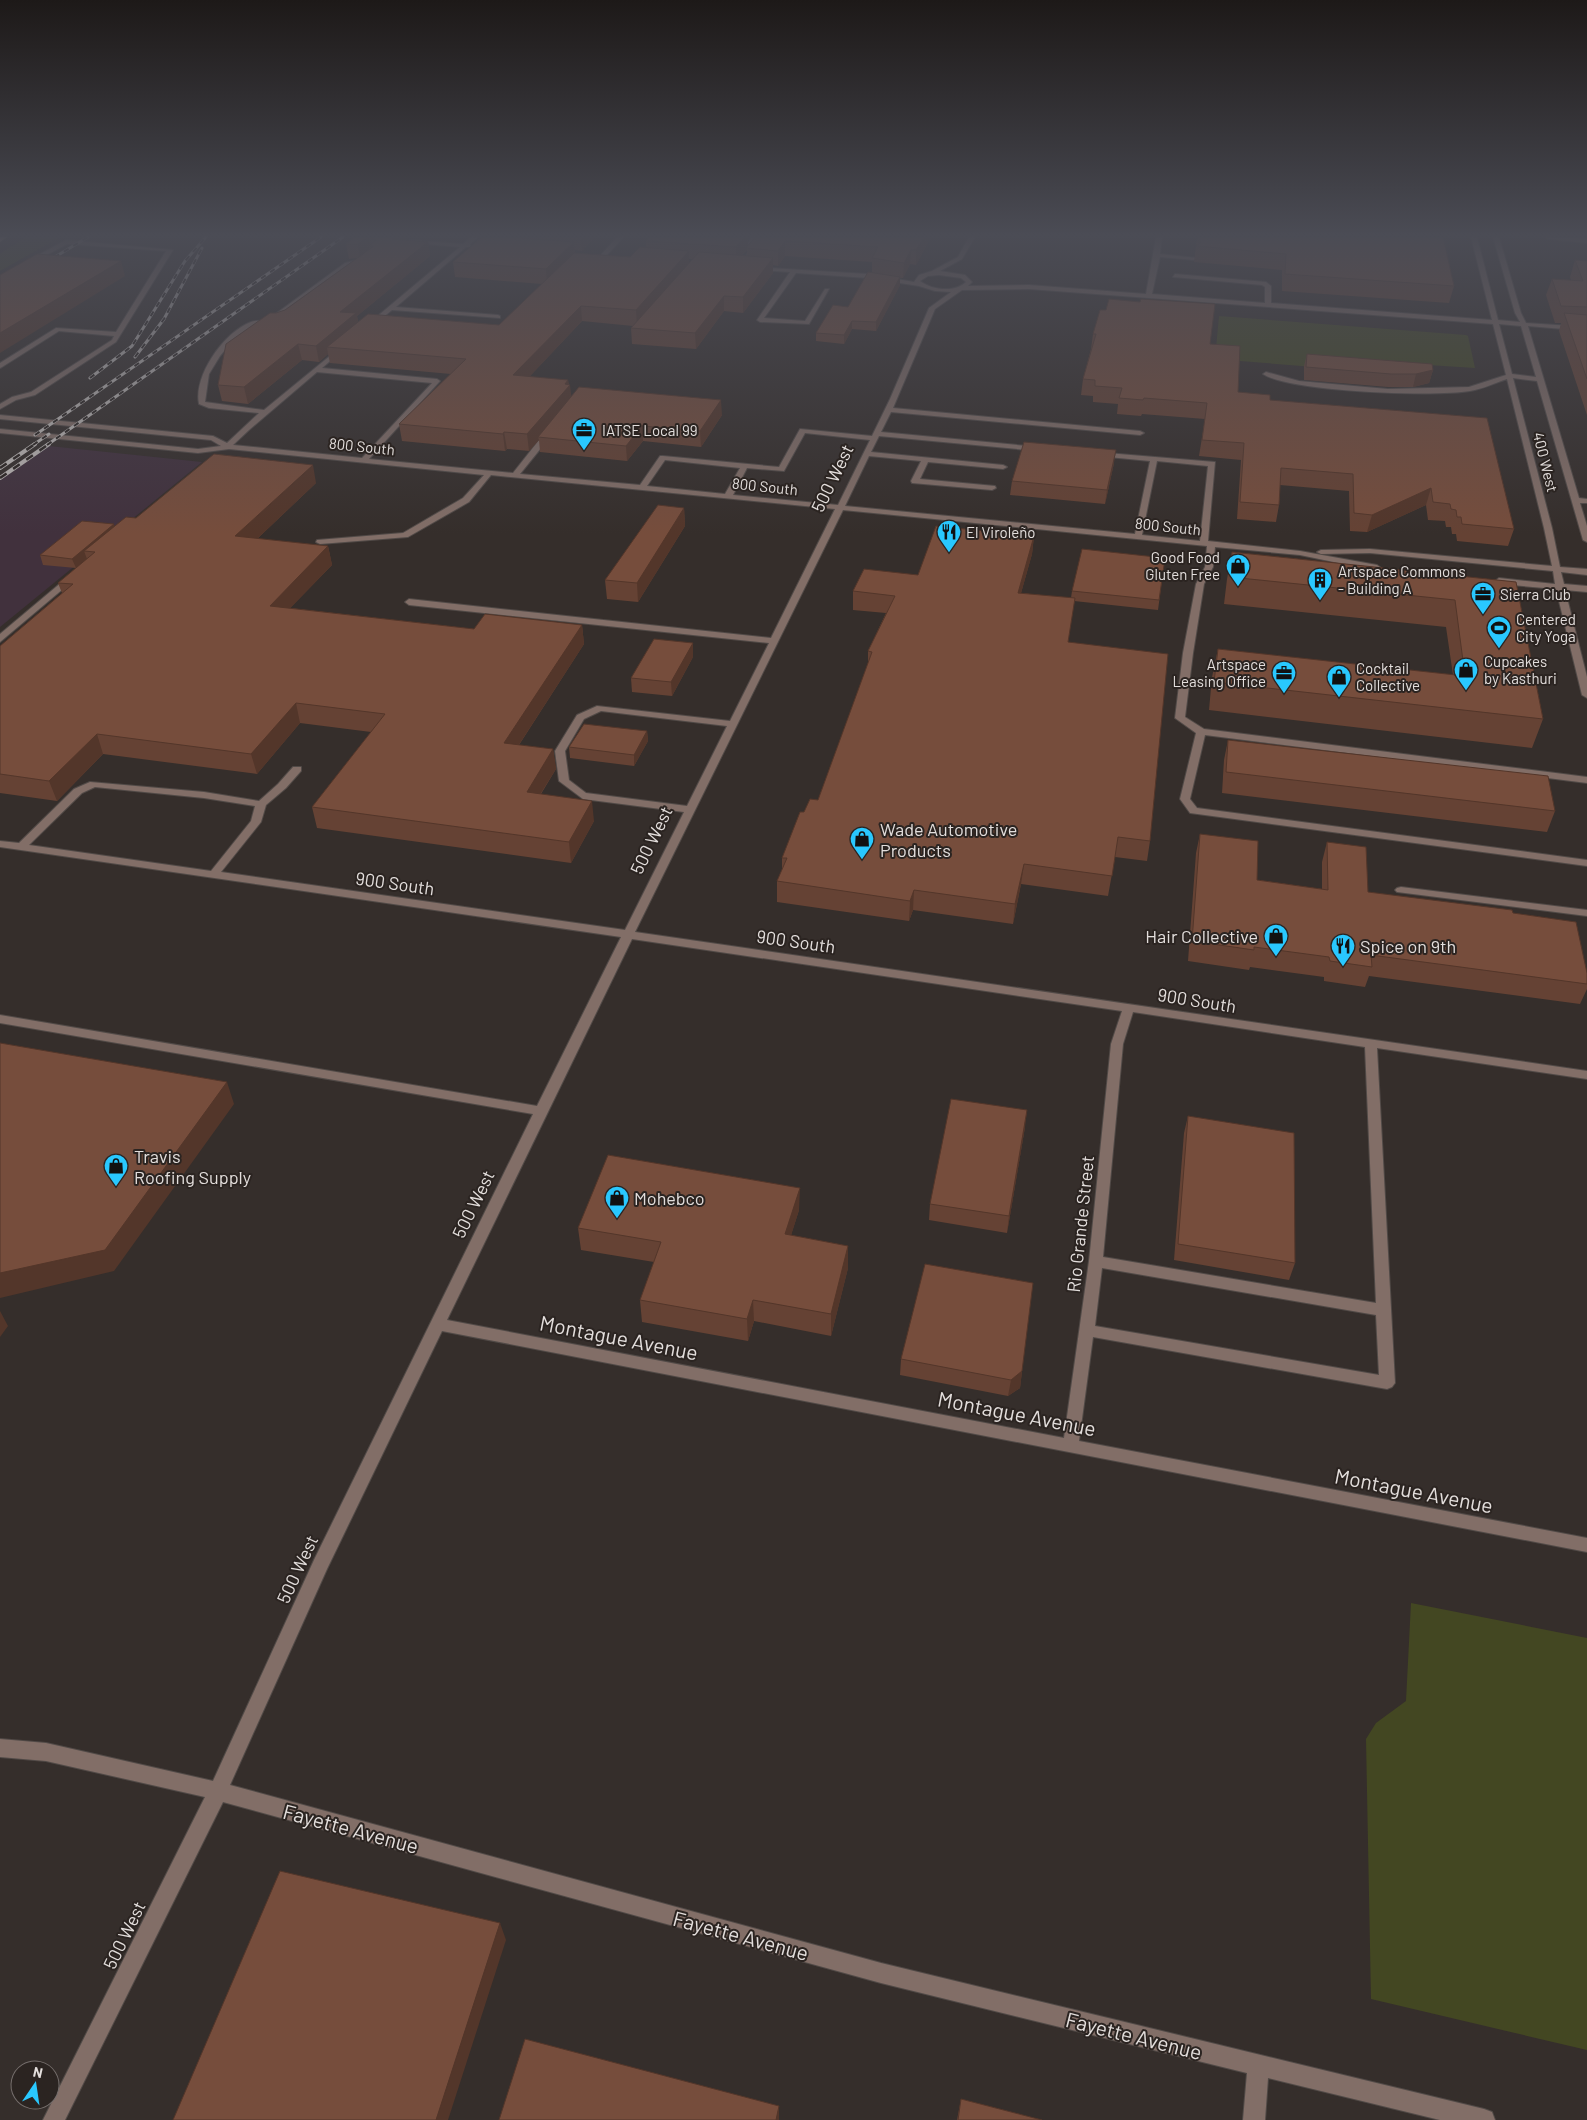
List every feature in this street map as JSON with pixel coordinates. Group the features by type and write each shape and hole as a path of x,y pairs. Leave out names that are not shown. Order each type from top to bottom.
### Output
{"street":[{"path":"0,366 47,336"},
{"path":"0,396 14,398 34,394 114,340 117,336"},
{"path":"235,336 217,355 206,374 201,403 209,406 266,412"},
{"name":"500 West","path":"54,2120 218,1791 320,1565 540,1111 689,808 734,724 867,454 888,410 917,336"},
{"name":"400 West","path":"1500,336 1548,528 1560,587 1587,695"},
{"name":"400 West","path":"1528,336 1587,540"},
{"path":"214,459 266,412 346,345"},
{"path":"316,370 437,381 364,460"},
{"path":"1266,374 1299,384 1388,391 1470,389 1510,376 1540,378"},
{"path":"0,407 14,398"},
{"path":"888,410 1140,433"},
{"name":"800 South","path":"0,417 213,438 228,447"},
{"path":"515,475 554,427"},
{"name":"800 South","path":"0,431 198,451 228,447 490,472 1300,553 1382,569"},
{"path":"642,488 662,458 781,469 803,431 1046,449"},
{"path":"1086,453 1212,464 1207,544 1209,567 1200,584 1188,653 1180,718 1201,732 1587,780"},
{"path":"867,454 1003,467"},
{"path":"1138,537 1154,459"},
{"path":"925,460 916,481 992,488"},
{"path":"728,496 745,466"},
{"path":"320,542 405,535 466,500 490,472"},
{"path":"1574,500 1587,501"},
{"name":"800 South","path":"1300,553 1370,551 1587,572"},
{"path":"0,639 83,569"},
{"path":"1486,579 1587,589"},
{"path":"409,602 775,640"},
{"path":"689,808 583,796 564,781 560,751 580,717 600,708 734,724"},
{"path":"1201,732 1185,799 1194,811 1587,863"},
{"path":"214,874 256,822 261,804 282,786 297,769"},
{"path":"21,847 78,791 94,784 261,804"},
{"name":"900 South","path":"0,844 1587,1075"},
{"path":"1402,890 1587,913"},
{"name":"Rio Grande Street","path":"1071,1445 1096,1261 1117,1044 1129,1007"},
{"path":"0,1019 540,1111"},
{"path":"1086,1330 1387,1383 1371,1044"},
{"path":"1096,1261 1384,1310"},
{"name":"Montague Avenue","path":"438,1324 1587,1544"},
{"name":"Fayette Avenue","path":"0,1748 46,1752 218,1791 880,1973 1484,2120"},
{"path":"1254,2120 1258,2065"}],"shaded area":[{"path":"49,446 202,462 0,627 0,480"}],"green space":[{"path":"1217,336 1468,336 1475,368 1412,364 1414,375 1215,359"},
{"path":"1411,1603 1587,1638 1587,2050 1371,1999 1366,1739 1376,1723 1406,1701"}],"building":[{"path":"237,336 328,336 316,346 298,344 244,387 218,385 226,344"},
{"path":"341,336 552,336 513,375 568,380 565,384 570,385 527,434 504,432 503,434 399,424 466,359 327,347"},
{"path":"1095,336 1211,336 1210,344 1240,346 1238,392 1270,395 1270,400 1487,418 1514,529 1462,524 1461,517 1457,517 1456,510 1451,509 1450,504 1433,502 1431,488 1372,515 1354,513 1353,474 1281,468 1279,505 1240,502 1244,443 1202,440 1207,403 1119,398 1122,388 1095,386 1095,380 1083,379"},
{"path":"1572,336 1587,336 1587,379"},
{"path":"1307,354 1432,364 1433,370 1416,374 1391,374 1306,367"},
{"path":"579,387 721,400 700,431 642,426 626,446 538,437"},
{"path":"1024,442 1116,450 1107,490 1012,481"},
{"path":"214,454 313,465 235,536 328,546 270,606 474,629 485,614 582,625 504,743 553,749 527,792 592,801 569,842 312,807 385,714 296,703 251,754 97,734 49,781 0,774 0,646 73,584 58,583 95,552 84,551 126,517 136,518"},
{"path":"658,505 684,508 637,583 605,580"},
{"path":"82,521 114,524 72,559 40,555"},
{"path":"936,526 1034,536 1018,593 1075,598 1068,642 1168,654 1150,841 1118,837 1112,876 1024,864 1015,904 914,890 910,901 777,881 787,858 782,858 800,812 804,812 810,799 818,800 872,652 868,651 895,596 853,591 864,569 918,575"},
{"path":"1082,549 1165,558 1159,600 1072,591"},
{"path":"1232,552 1516,582 1543,719 1214,682 1218,649 1465,676 1455,600 1230,577"},
{"path":"654,639 693,643 671,682 631,678"},
{"path":"584,724 647,731 634,755 569,747"},
{"path":"1228,740 1548,776 1555,811 1226,772"},
{"path":"1200,834 1258,841 1257,880 1328,890 1327,842 1366,847 1368,892 1512,910 1513,913 1576,922 1587,973 1587,984 1371,955 1372,967 1330,961 1329,957 1254,947 1254,950 1192,941"},
{"path":"0,1043 227,1082 105,1250 0,1273"},
{"path":"951,1099 1027,1110 1009,1216 930,1204"},
{"path":"1188,1116 1294,1133 1295,1263 1178,1244"},
{"path":"608,1155 800,1188 785,1234 848,1246 831,1314 753,1300 747,1319 640,1300 661,1242 578,1228"},
{"path":"925,1264 1033,1283 1022,1371 1011,1380 901,1359"},
{"path":"280,1871 500,1923 436,2120 173,2120"},
{"path":"525,2039 779,2106 776,2120 499,2120"},
{"path":"961,2099 1042,2120 958,2120"}],"railway":[{"path":"90,378 132,346 138,336"},
{"path":"135,357 151,336"},
{"path":"35,435 178,336"},
{"path":"47,445 202,336"},
{"path":"33,445 49,434"},
{"path":"0,468 35,444"},
{"path":"0,478 49,444"}],"place":[{"name":"IATSE Local 99","path":"584,451"},
{"name":"El Viroleño","path":"949,553"},
{"name":"Good Food Gluten Free","path":"1238,587"},
{"name":"Artspace Commons - Building A","path":"1320,601"},
{"name":"Sierra Club","path":"1483,615"},
{"name":"Centered City Yoga","path":"1499,649"},
{"name":"Cupcakes by Kasthuri","path":"1466,691"},
{"name":"Artspace Leasing Office","path":"1284,694"},
{"name":"Cocktail Collective","path":"1339,698"},
{"name":"Wade Automotive Products","path":"862,860"},
{"name":"Hair Collective","path":"1276,957"},
{"name":"Spice on 9th","path":"1343,967"},
{"name":"Travis Roofing Supply","path":"116,1187"},
{"name":"Mohebco","path":"617,1219"}]}
